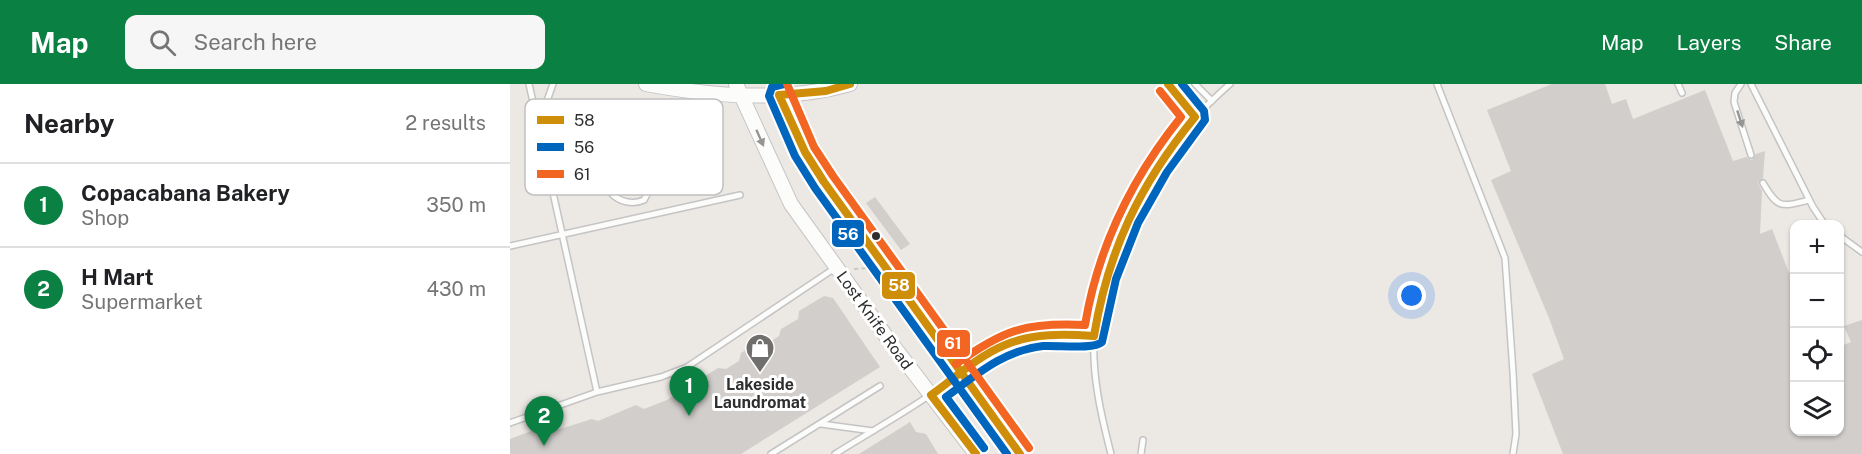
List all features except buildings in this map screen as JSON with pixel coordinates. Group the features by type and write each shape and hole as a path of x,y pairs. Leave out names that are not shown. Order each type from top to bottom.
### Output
{"street":[{"path":"646,84 668,88 826,91 850,84"},
{"name":"Lost Knife Road","path":"738,89 791,204 976,454"},
{"path":"778,89 805,152 824,182 1020,454"}],"lane":[{"path":"529,84 532,99"},
{"path":"548,99 553,84"},
{"path":"1168,84 1195,117"},
{"path":"1195,84 1212,101"},
{"path":"1110,454 1095,380 1094,336 1098,304 1109,263 1137,200 1178,137 1195,117 1230,84"},
{"path":"1438,84 1505,258 1516,434 1513,454"},
{"path":"1678,84 1682,93"},
{"path":"1741,84 1735,93 1734,102 1751,155"},
{"path":"1751,84 1809,200 1822,220"},
{"path":"1763,183 1775,202 1782,205 1809,200"},
{"path":"553,195 597,392"},
{"path":"613,195 632,203 644,200 647,195"},
{"path":"510,246 740,195"},
{"path":"1844,239 1862,252"},
{"path":"510,423 597,392 687,367 837,267"},
{"path":"835,454 931,395 994,351 1017,341 1039,336 1067,334 1094,336"},
{"path":"771,454 880,386"},
{"path":"820,424 873,431"},
{"path":"1141,454 1143,440"}],"path":[{"path":"852,269 873,268"}],"transit line":[{"name":"56","path":"784,84 772,87 769,96 795,156 815,188 1007,454"},
{"name":"61","path":"787,84 814,147 833,176 1029,448"},
{"name":"58","path":"850,84 826,91 779,95 805,152 824,182 1020,454"},
{"name":"58","path":"976,454 931,395 985,355 1016,341 1049,335 1094,336 1108,275 1129,219 1158,167 1195,117 1168,84"},
{"name":"56","path":"984,448 946,397 991,365 1029,348 1083,347 1102,342 1116,279 1138,223 1167,172 1205,120 1204,111 1182,84"},
{"name":"61","path":"956,364 988,343 1016,331 1047,325 1085,325 1091,296 1108,241 1147,164 1181,117 1160,91"}],"place":[{"name":"Lakeside Laundromat","path":"760,374"},
{"name":"Copacabana Bakery","path":"689,416"},
{"name":"H Mart","path":"544,446"}]}
